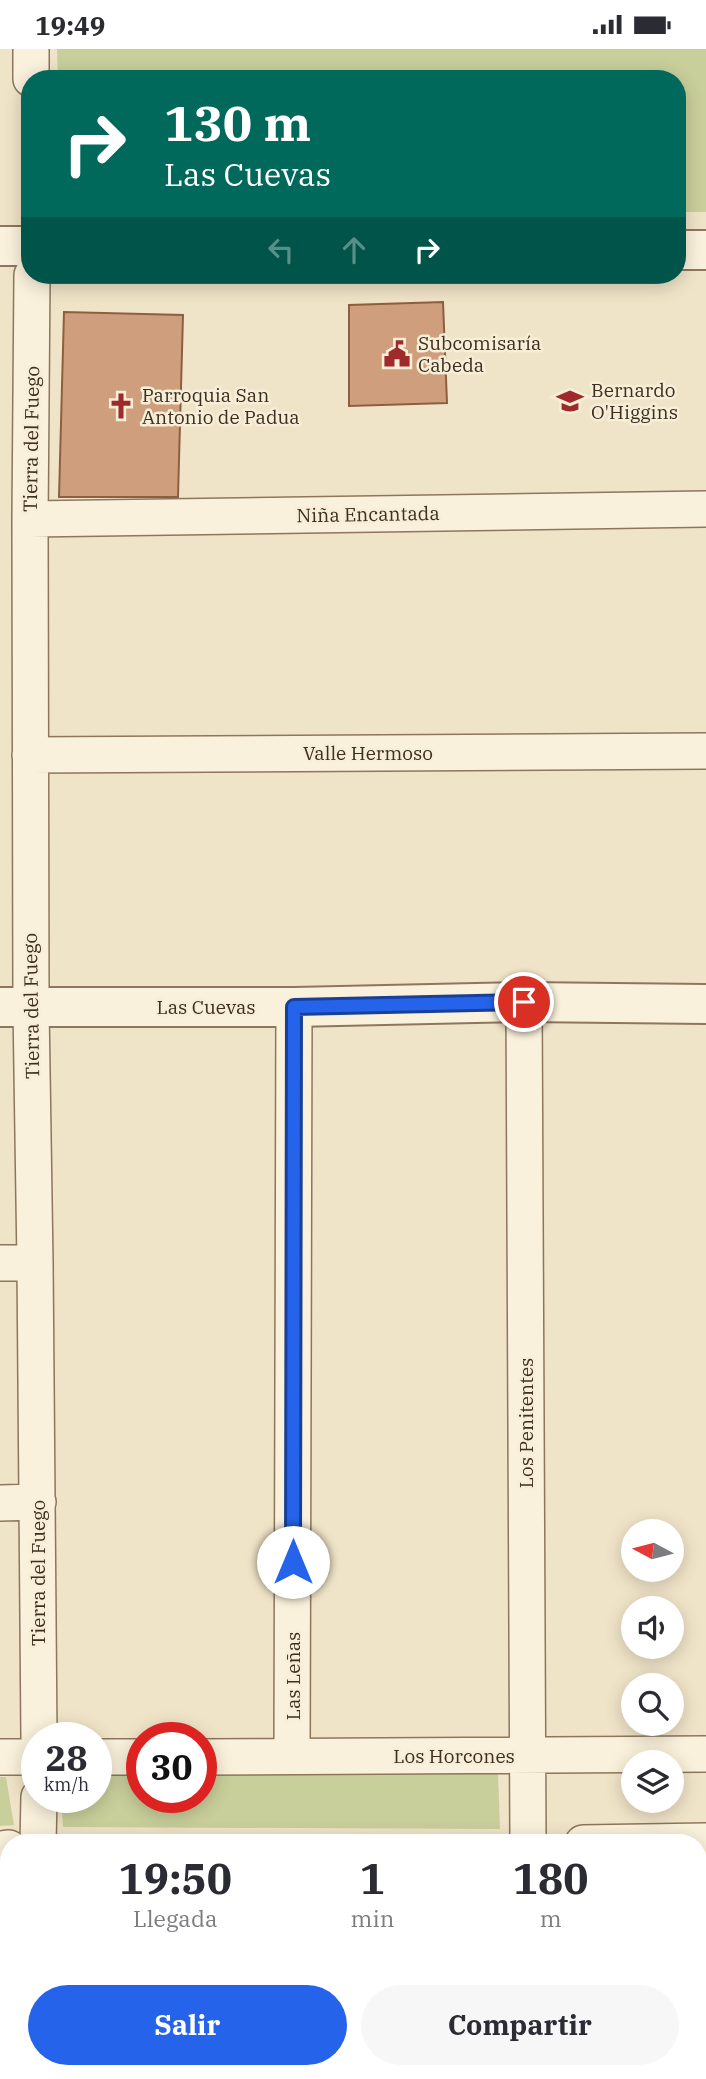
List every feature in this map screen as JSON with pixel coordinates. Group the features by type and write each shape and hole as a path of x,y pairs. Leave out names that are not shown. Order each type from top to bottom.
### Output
{"street":[{"path":"31,49 32,70"},
{"path":"0,246 21,246"},
{"path":"686,250 706,250"},
{"name":"Tierra del Fuego","path":"32,284 30,755 15,1007 35,1263 39,1722"},
{"name":"Niña Encantada","path":"30,519 706,509"},
{"name":"Valle Hermoso","path":"30,755 706,751"},
{"name":"Las Cuevas","path":"15,1007 294,1007 524,1002 706,1004"},
{"name":"Los Penitentes","path":"524,1002 528,1834"},
{"name":"Las Leñas","path":"292,1756 294,1007"},
{"path":"0,1263 35,1263"},
{"path":"0,1503 38,1502"},
{"name":"Los Horcones","path":"217,1757 706,1754"},
{"path":"0,1758 21,1758"},
{"path":"38,1834 39,1813"}],"green space":[{"path":"57,49 706,49 706,212 686,212 686,70 58,70"},
{"path":"112,1771 126,1771 126,1813 217,1813 217,1771 498,1772 500,1829 63,1827 62,1813 112,1813"},
{"path":"0,1777 6,1777 14,1825 0,1826"}],"building":[{"name":"Subcomisaría Cabeda","path":"443,302 447,403 349,406 349,305"},
{"name":"Parroquia San Antonio de Padua","path":"64,312 183,315 178,497 59,497"}],"place":[{"name":"Subcomisaría Cabeda","path":"397,354"},
{"name":"Bernardo O'Higgins","path":"570,401"},
{"name":"Parroquia San Antonio de Padua","path":"121,406"}],"route":[{"path":"293,1562 294,1007 524,1002"}]}
